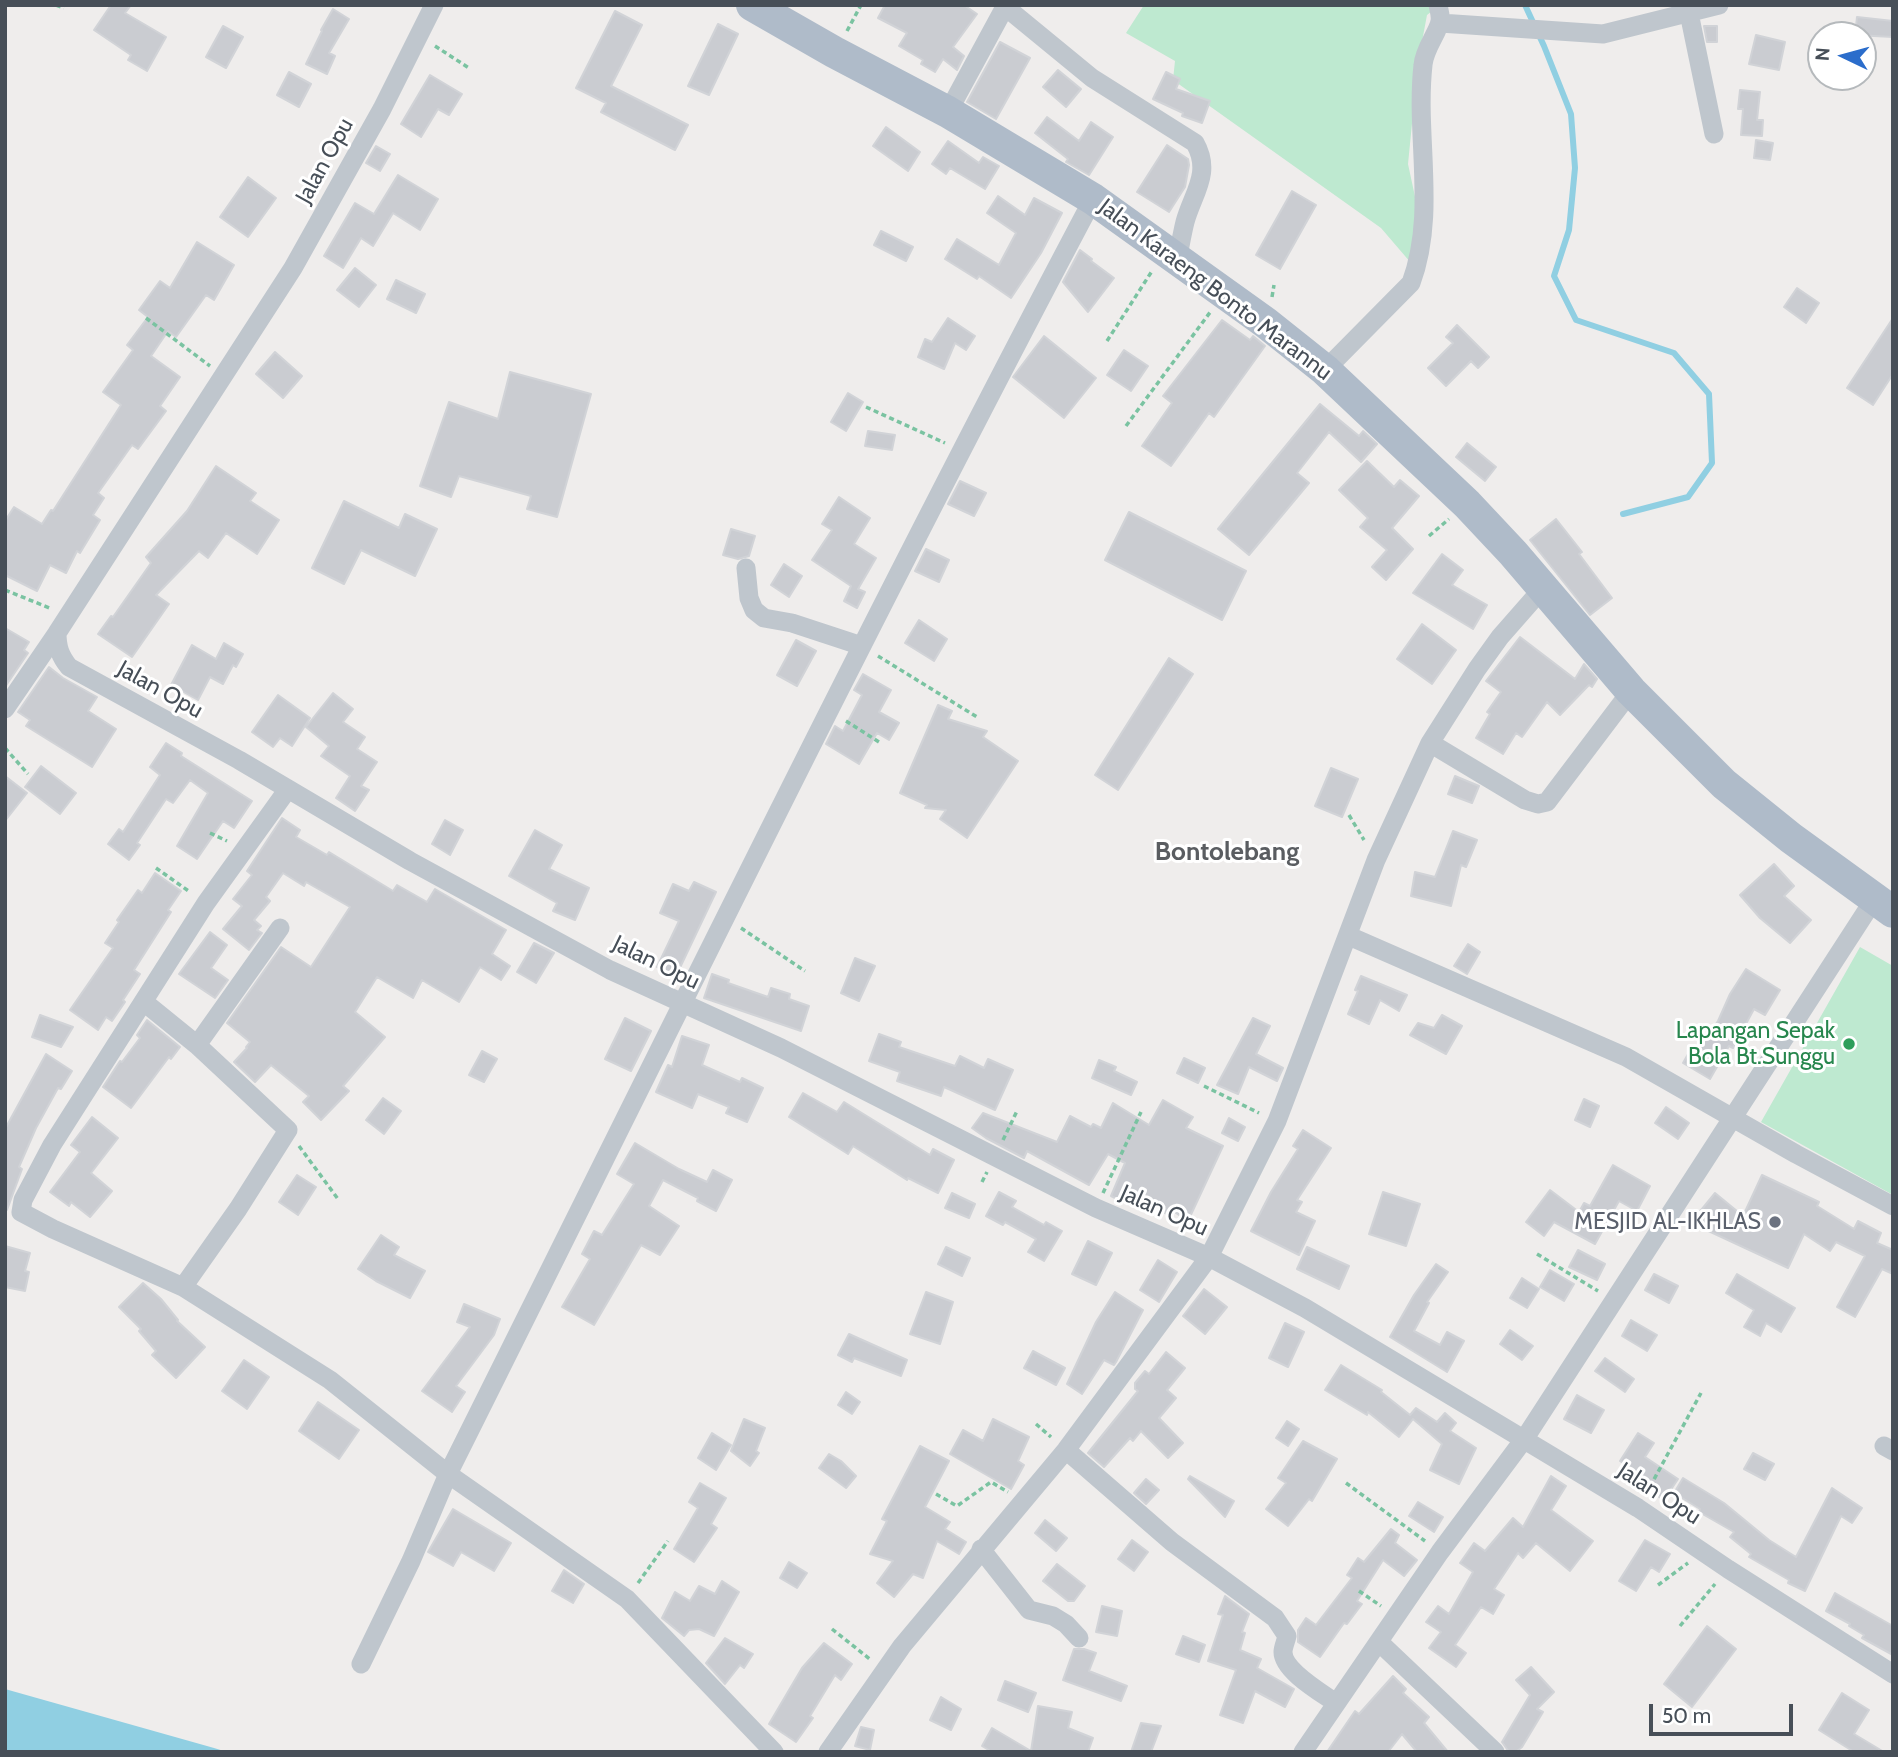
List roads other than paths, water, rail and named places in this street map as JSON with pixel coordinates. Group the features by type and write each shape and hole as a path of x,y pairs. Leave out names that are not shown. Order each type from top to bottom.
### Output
{"main road":[{"name":"Jalan Karaeng Bonto Marannu","path":"752,5 834,52 948,111 1093,199 1325,370 1467,504 1631,691 1740,798 1884,905"}],"street":[{"name":"Jalan Opu","path":"434,5 382,109 293,268 57,633 57,647 69,667 239,760 410,861 610,970 782,1048 1096,1208 1209,1257 1305,1308 1638,1508 1893,1674"},
{"path":"1325,370 1411,283 1417,267 1422,239 1422,74 1439,14 1512,29 1603,34 1719,5"},
{"path":"948,111 1005,6 1092,78 1195,144 1202,156 1201,182 1171,256"},
{"path":"1689,13 1714,134"},
{"path":"361,1664 411,1561 448,1474 725,916 960,450 1093,199"},
{"path":"746,568 749,598 754,610 764,618 862,646"},
{"path":"828,1752 884,1670 981,1549 1066,1450 1209,1257 1277,1121 1376,860 1430,743 1476,669 1543,588"},
{"path":"5,709 57,633"},
{"path":"1430,743 1525,800 1538,804 1547,802 1631,691"},
{"path":"288,789 206,903 52,1145 23,1200 21,1212 183,1287 330,1380 448,1474 627,1599 775,1752"},
{"path":"1303,1752 1440,1552 1525,1438 1734,1118 1884,905"},
{"path":"197,1045 280,928"},
{"path":"1349,936 1626,1056 1893,1206"},
{"path":"144,1002 197,1045 288,1130 238,1209 183,1287"},
{"path":"1066,1450 1172,1542 1275,1618 1287,1636 1283,1652 1286,1663 1336,1703"},
{"path":"981,1549 1029,1610 1053,1616 1066,1624 1079,1638"},
{"path":"1380,1643 1495,1752"}],"water":[{"path":"5,1689 214,1748 227,1752 5,1752"}],"waterway":[{"path":"1525,5 1571,114 1575,168 1569,230 1554,276 1576,320 1674,353 1709,394 1712,463 1688,497 1623,514"}],"place":[{"name":"Lapangan Sepak Bola Bt.Sunggu","path":"1849,1044"},
{"name":"MESJID AL-IKHLAS","path":"1775,1222"}],"district":[{"name":"Bontolebang","path":"1227,852"}]}
